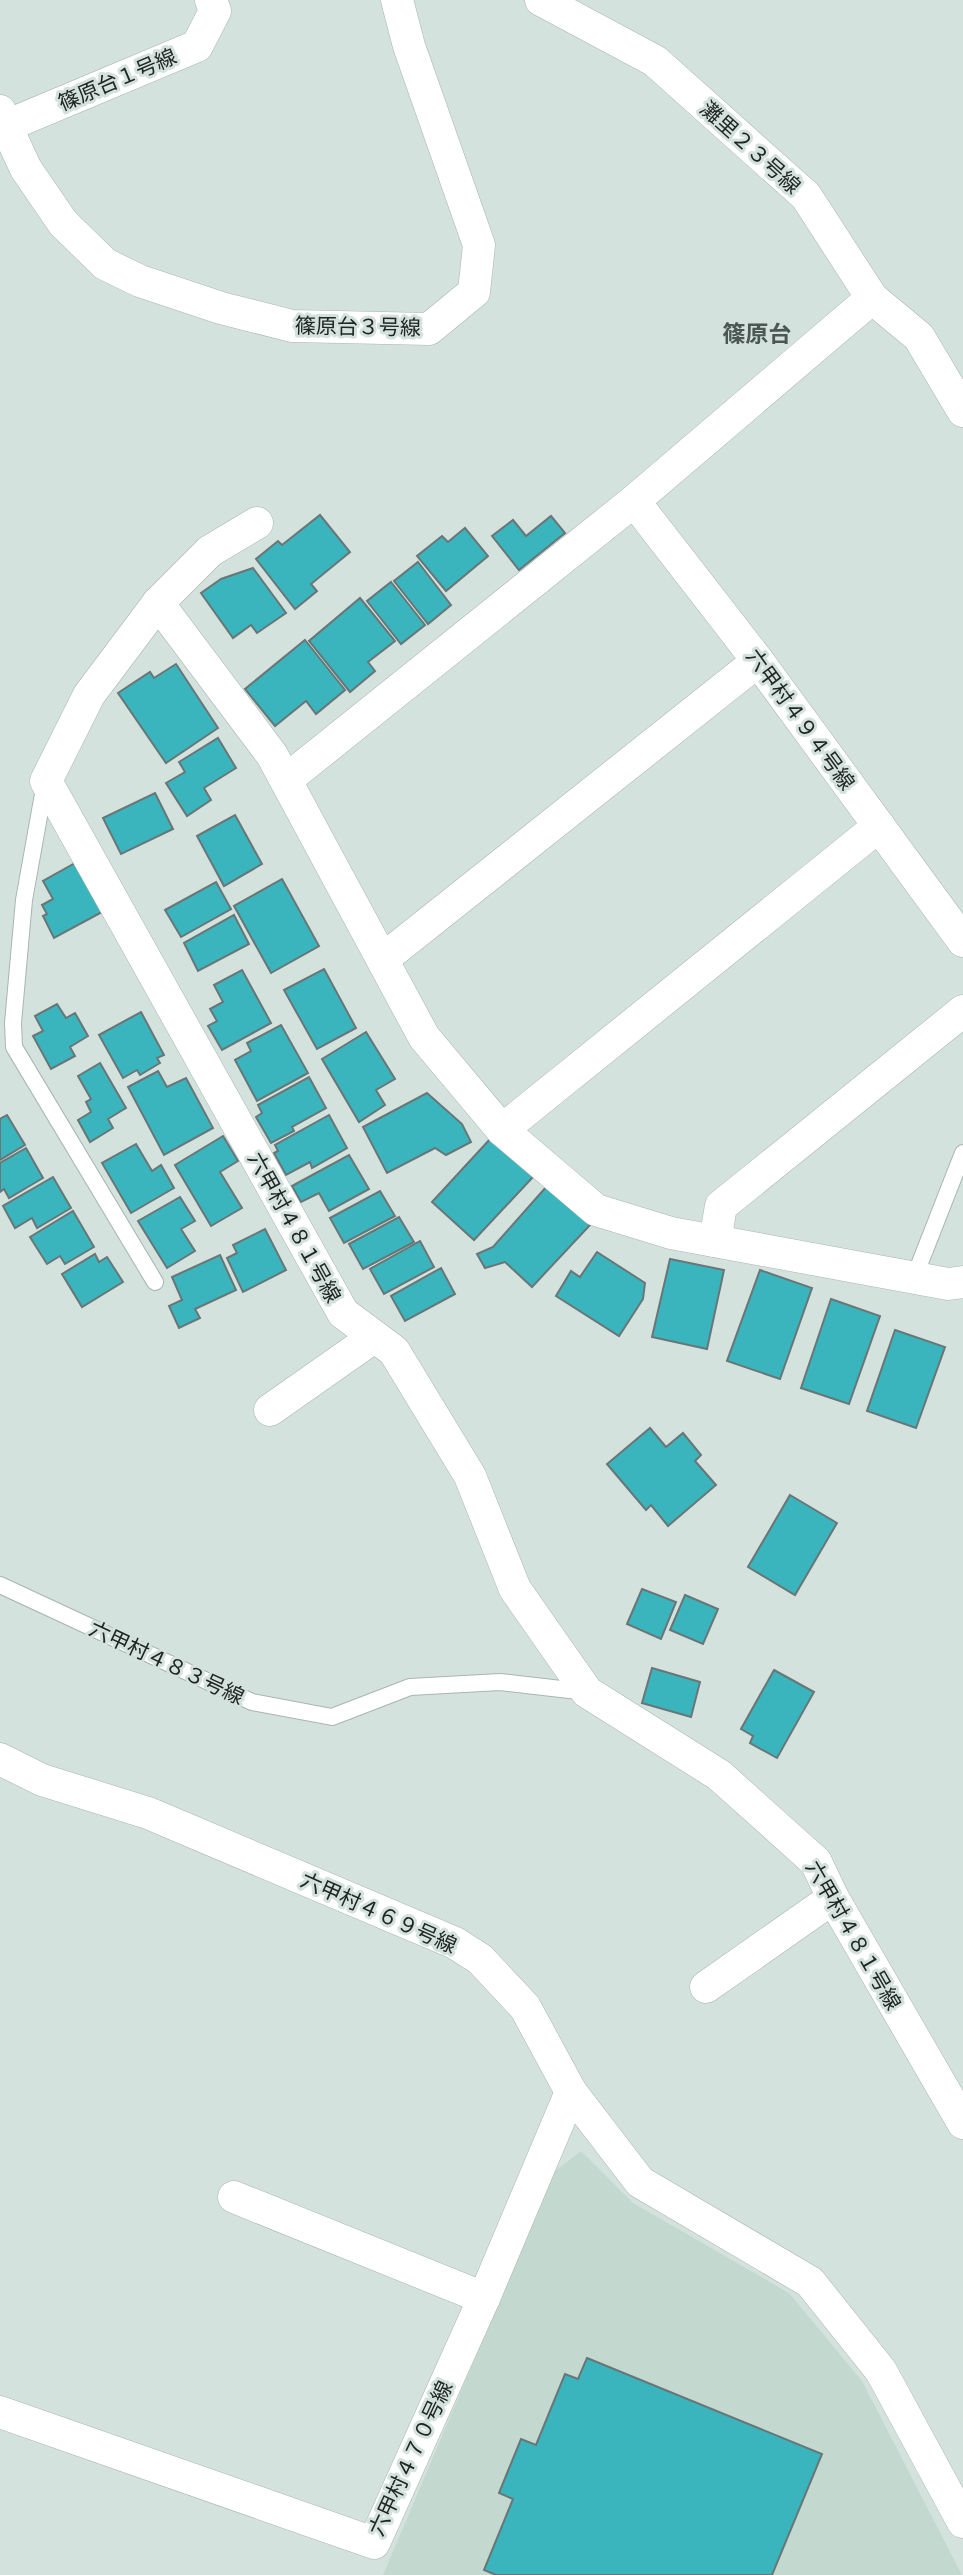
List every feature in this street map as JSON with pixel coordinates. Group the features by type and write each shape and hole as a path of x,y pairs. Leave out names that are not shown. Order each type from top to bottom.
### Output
{"street":[{"name":"篠原台１号線","path":"2,122 197,46 215,11 211,0"},
{"name":"篠原台３号線","path":"2,122 26,169 63,223 105,264 140,281 221,308 292,326 429,329 474,292 479,245 409,47 397,0"},
{"name":"灘里２３号線","path":"541,0 655,61 806,196 872,298 919,337 963,411"},
{"path":"286,780 634,501 872,298"},
{"name":"六甲村４９４号線","path":"634,501 758,661 963,941"},
{"path":"46,781 89,695 158,603 210,551 257,523"},
{"path":"158,603 272,755 424,1037 502,1130 596,1210 671,1233 948,1284 963,1282"},
{"path":"383,959 758,661"},
{"name":"六甲村４８１号線","path":"46,781 343,1313 394,1351 470,1476 515,1589 587,1692 719,1775 816,1862 833,1898 963,2123"},
{"path":"502,1130 879,826"},
{"path":"715,1241 721,1206 963,1011"},
{"path":"270,1410 374,1337"},
{"name":"六甲村４６９号線","path":"0,1759 41,1780 148,1813 455,1943 480,1959 525,2007 571,2092 640,2182 810,2282 881,2371 963,2522"},
{"path":"706,1987 833,1898"},
{"name":"六甲村４７０号線","path":"0,2412 374,2543 484,2298 571,2092"},
{"path":"234,2197 484,2298"}],"lane":[{"path":"46,781 24,900 13,1023 14,1047 155,1282"},
{"path":"914,1278 963,1153"},
{"name":"六甲村４８３号線","path":"0,1586 252,1702 332,1717 410,1687 500,1682 587,1692"}],"shaded area":[{"path":"581,2151 633,2203 789,2293 862,2381 962,2575 383,2575 554,2172"}],"building":[{"path":"320,515 350,552 311,584 317,591 295,609 256,559 278,541 282,545"},
{"path":"551,516 565,533 519,570 492,536 513,520 526,536"},
{"path":"465,528 488,556 446,591 417,556 442,536 448,542"},
{"path":"418,562 451,605 428,624 394,581"},
{"path":"253,568 286,613 257,633 251,625 233,638 201,593 221,579"},
{"path":"391,582 425,625 401,644 367,601"},
{"path":"360,598 395,641 368,662 375,671 350,692 309,641"},
{"path":"305,640 345,690 316,714 306,701 275,726 245,689"},
{"path":"176,664 218,728 166,763 118,693 150,672 154,678"},
{"path":"218,738 236,768 204,788 211,800 187,816 166,783 185,772 179,762"},
{"path":"155,793 173,829 121,854 103,818"},
{"path":"235,815 262,864 224,886 197,836"},
{"path":"75,863 102,912 54,938 43,916 47,914 42,905 53,899 43,881"},
{"path":"282,879 319,946 271,973 234,906"},
{"path":"216,882 231,909 181,937 165,910"},
{"path":"234,915 249,944 198,971 184,943"},
{"path":"324,969 356,1028 317,1049 284,990"},
{"path":"242,970 271,1023 222,1050 208,1026 217,1021 210,1009 223,1002 214,985"},
{"path":"57,1004 66,1018 75,1013 88,1036 70,1047 75,1056 51,1069 33,1036 43,1031 35,1016"},
{"path":"141,1012 164,1055 157,1058 160,1063 140,1075 137,1070 123,1078 99,1035"},
{"path":"281,1025 308,1073 257,1101 235,1060 251,1051 247,1043"},
{"path":"366,1032 395,1079 376,1090 385,1105 359,1122 322,1059"},
{"path":"100,1063 126,1108 108,1119 113,1128 90,1142 78,1120 91,1112 86,1102 91,1099 78,1076"},
{"path":"158,1071 167,1087 186,1078 213,1128 164,1155 128,1087"},
{"path":"309,1077 326,1108 292,1127 294,1131 271,1143 256,1117 262,1113 258,1105"},
{"path":"427,1093 462,1124 471,1142 446,1155 435,1148 387,1173 363,1127"},
{"path":"7,1115 25,1145 0,1160 0,1119"},
{"path":"329,1115 347,1148 312,1168 310,1162 286,1175 274,1153 278,1151 275,1145"},
{"path":"223,1136 238,1161 220,1172 242,1208 211,1226 175,1165"},
{"path":"491,1138 533,1177 474,1240 432,1202"},
{"path":"136,1144 152,1171 161,1165 174,1188 131,1213 102,1163"},
{"path":"26,1148 43,1178 9,1198 4,1189 0,1192 0,1163"},
{"path":"349,1155 369,1189 329,1211 319,1193 301,1202 292,1186"},
{"path":"53,1177 71,1208 37,1228 32,1218 15,1228 3,1206"},
{"path":"547,1186 590,1225 532,1287 505,1262 485,1268 477,1254 493,1247"},
{"path":"380,1191 395,1216 344,1243 330,1218"},
{"path":"180,1197 195,1221 181,1229 195,1251 167,1268 138,1221"},
{"path":"73,1211 94,1247 65,1264 60,1256 47,1264 30,1237"},
{"path":"399,1217 414,1242 363,1269 349,1244"},
{"path":"265,1229 286,1270 243,1292 227,1258 237,1253 233,1245"},
{"path":"420,1241 434,1267 384,1294 370,1269"},
{"path":"597,1252 645,1283 643,1299 619,1336 556,1296 571,1271 580,1277"},
{"path":"95,1254 99,1262 107,1257 123,1282 82,1307 62,1274"},
{"path":"220,1255 236,1290 195,1309 200,1318 179,1328 169,1306 182,1300 172,1277"},
{"path":"670,1259 724,1270 707,1349 652,1337"},
{"path":"441,1268 455,1294 405,1321 391,1296"},
{"path":"760,1270 812,1288 780,1379 727,1361"},
{"path":"831,1299 880,1316 849,1404 801,1388"},
{"path":"895,1330 945,1347 916,1428 867,1411"},
{"path":"650,1428 666,1447 683,1433 701,1455 695,1461 716,1485 668,1526 651,1505 646,1510 607,1464"},
{"path":"790,1495 837,1523 795,1595 748,1567"},
{"path":"642,1589 676,1602 661,1639 627,1624"},
{"path":"685,1595 718,1609 703,1644 670,1630"},
{"path":"652,1668 700,1682 691,1717 642,1703"},
{"path":"774,1670 814,1692 777,1758 750,1743 753,1736 741,1729"},
{"path":"587,2358 822,2454 772,2575 496,2575 484,2570 513,2499 499,2493 521,2439 536,2445 565,2374 578,2379"}],"district":[{"name":"篠原台","path":"757,333"}]}
